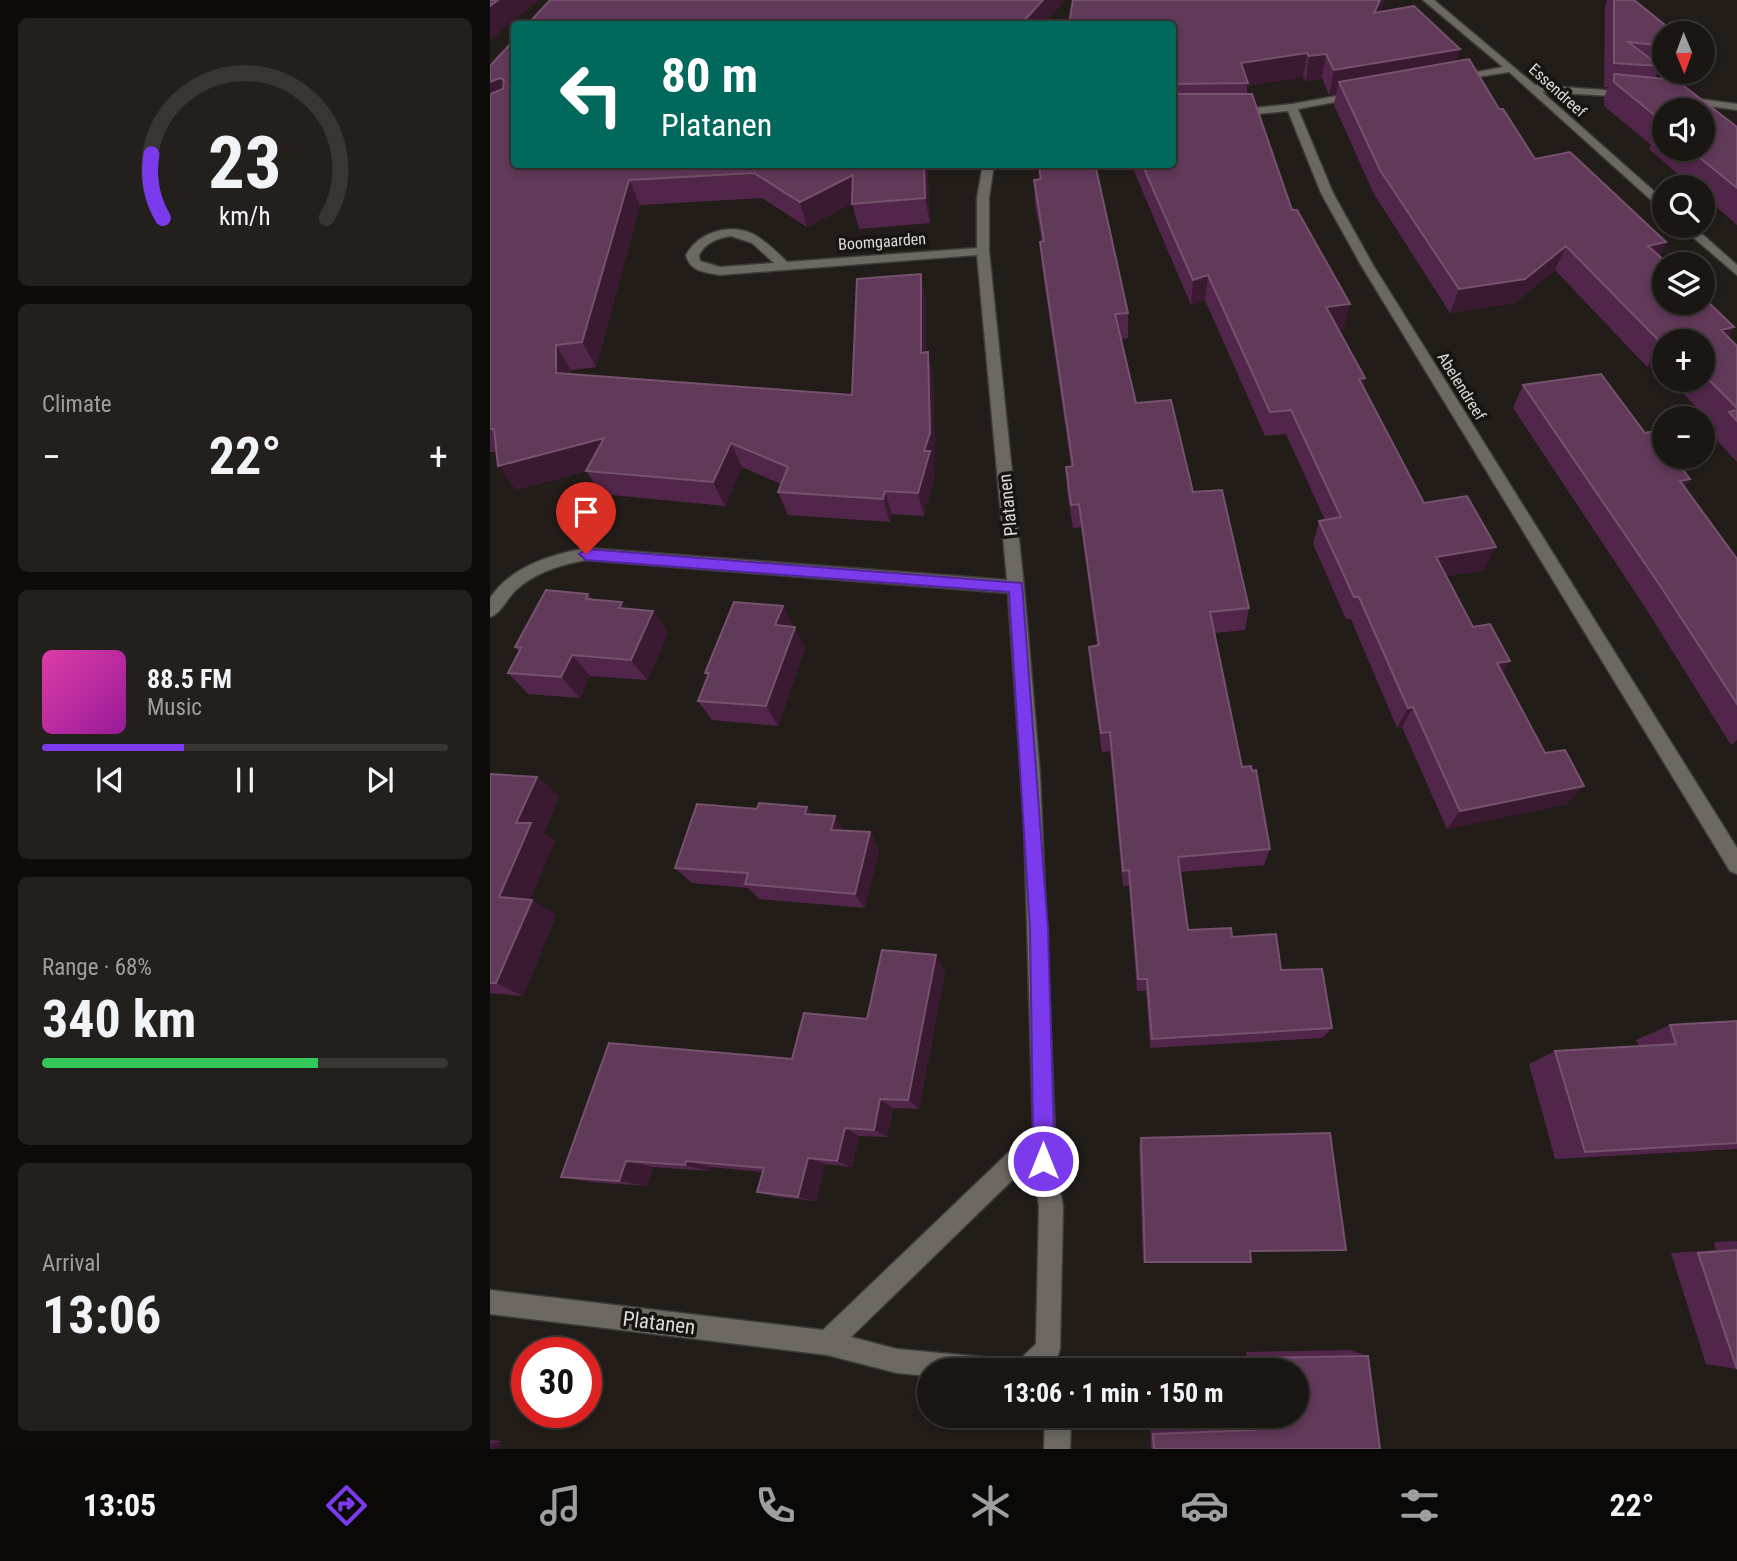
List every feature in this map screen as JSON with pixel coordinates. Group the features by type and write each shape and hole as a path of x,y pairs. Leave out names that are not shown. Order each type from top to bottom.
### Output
{"street":[{"name":"Essendreef","path":"1429,0 1511,69 1652,195"},
{"path":"1443,81 1511,69"},
{"path":"1532,88 1643,95"},
{"path":"1219,114 1292,107 1374,93"},
{"path":"1715,104 1737,107"},
{"name":"Abelendreef","path":"1292,107 1327,193 1367,265 1737,865"},
{"path":"983,251 983,198 988,168"},
{"name":"Boomgaarden","path":"785,266 754,240 735,233 723,234 701,242 691,256 693,262 709,271 785,266 983,251"},
{"path":"1700,238 1737,271"},
{"name":"Platanen","path":"983,251 1016,587 1039,929 1044,1134 1039,1139 1051,1206 1048,1349 1042,1358"},
{"path":"490,611 511,583 538,567 559,559 586,554 1016,587"},
{"path":"827,1343 1039,1139"},
{"name":"Platanen","path":"490,1302 827,1343 897,1361 917,1363"},
{"path":"1057,1449 1058,1428"}],"building":[{"path":"550,0 1043,0 1024,21 531,21"},
{"path":"1073,0 1380,0 1374,13 1414,6 1460,49 1334,70 1326,54 1309,56 1307,53 1241,63 1248,83 1176,84 1176,21 1070,21"},
{"path":"1614,0 1634,0 1660,21 1652,21 1652,45 1628,42 1652,60 1652,65 1614,63"},
{"path":"511,43 511,168 924,168 925,198 852,204 853,175 800,202 754,173 629,180 582,342 556,345 556,373 852,395 857,279 921,274 921,353 928,352 930,433 924,451 930,451 918,493 885,491 883,499 778,492 788,467 731,443 713,482 586,471 604,438 498,466 494,429 490,429 490,94 503,89 504,80 500,78 490,82 490,66"},
{"path":"1469,59 1499,109 1503,109 1535,159 1570,152 1652,229 1652,238 1662,238 1666,242 1648,246 1655,252 1652,252 1652,315 1715,315 1715,309 1734,327 1721,330 1737,346 1737,408 1715,386 1715,329 1652,329 1652,334 1566,246 1525,279 1459,289 1380,170 1339,82"},
{"path":"1614,74 1652,78 1652,84 1681,84 1699,98 1652,98 1652,113 1614,82"},
{"path":"1176,94 1252,94 1292,210 1297,210 1350,304 1326,307 1365,378 1359,379 1424,503 1467,496 1496,547 1436,557 1473,627 1490,624 1510,661 1497,663 1545,753 1565,750 1584,786 1460,811 1413,707 1408,708 1359,597 1354,597 1319,521 1341,517 1291,410 1270,412 1208,275 1193,280 1144,168 1176,168"},
{"path":"1715,110 1737,127 1737,188 1704,161 1715,161"},
{"path":"1040,168 1096,168 1128,313 1115,314 1136,403 1171,400 1193,492 1222,490 1249,608 1210,612 1242,767 1251,766 1252,771 1256,770 1270,849 1178,857 1188,930 1231,928 1232,937 1276,934 1281,970 1322,969 1332,1028 1152,1039 1147,979 1138,979 1129,870 1123,871 1110,732 1101,733 1089,647 1099,645 1079,504 1071,505 1066,467 1073,466 1040,242 1044,241 1034,180 1041,179"},
{"path":"1601,374 1645,433 1652,431 1652,469 1682,469 1690,479 1680,481 1737,559 1737,704 1661,587 1523,385"},
{"path":"1737,410 1737,421 1729,412"},
{"path":"546,590 588,594 586,599 622,602 619,608 653,611 631,660 572,655 561,677 508,673 521,648 515,647"},
{"path":"734,602 783,606 775,625 795,627 766,706 698,701 709,673 705,673"},
{"path":"490,774 537,777 516,823 531,823 499,897 532,900 496,983 490,983"},
{"path":"759,803 807,807 805,814 835,816 831,830 870,832 855,894 745,884 748,873 675,868 697,804 757,809"},
{"path":"882,950 936,955 908,1100 880,1099 874,1130 845,1128 837,1161 808,1158 798,1197 757,1192 764,1168 686,1161 685,1165 626,1161 619,1181 561,1177 609,1043 792,1059 804,1013 867,1019"},
{"path":"1737,1021 1737,1143 1585,1152 1555,1051 1676,1044 1670,1025"},
{"path":"1330,1133 1346,1250 1250,1251 1251,1262 1145,1262 1141,1138"},
{"path":"1737,1250 1737,1369 1698,1253"},
{"path":"1368,1356 1380,1449 1154,1449 1153,1434 1309,1428 1309,1358 1256,1358"}],"route":[{"path":"586,554 1016,587 1031,774 1039,929 1044,1134 1039,1139 1043,1161"}]}
